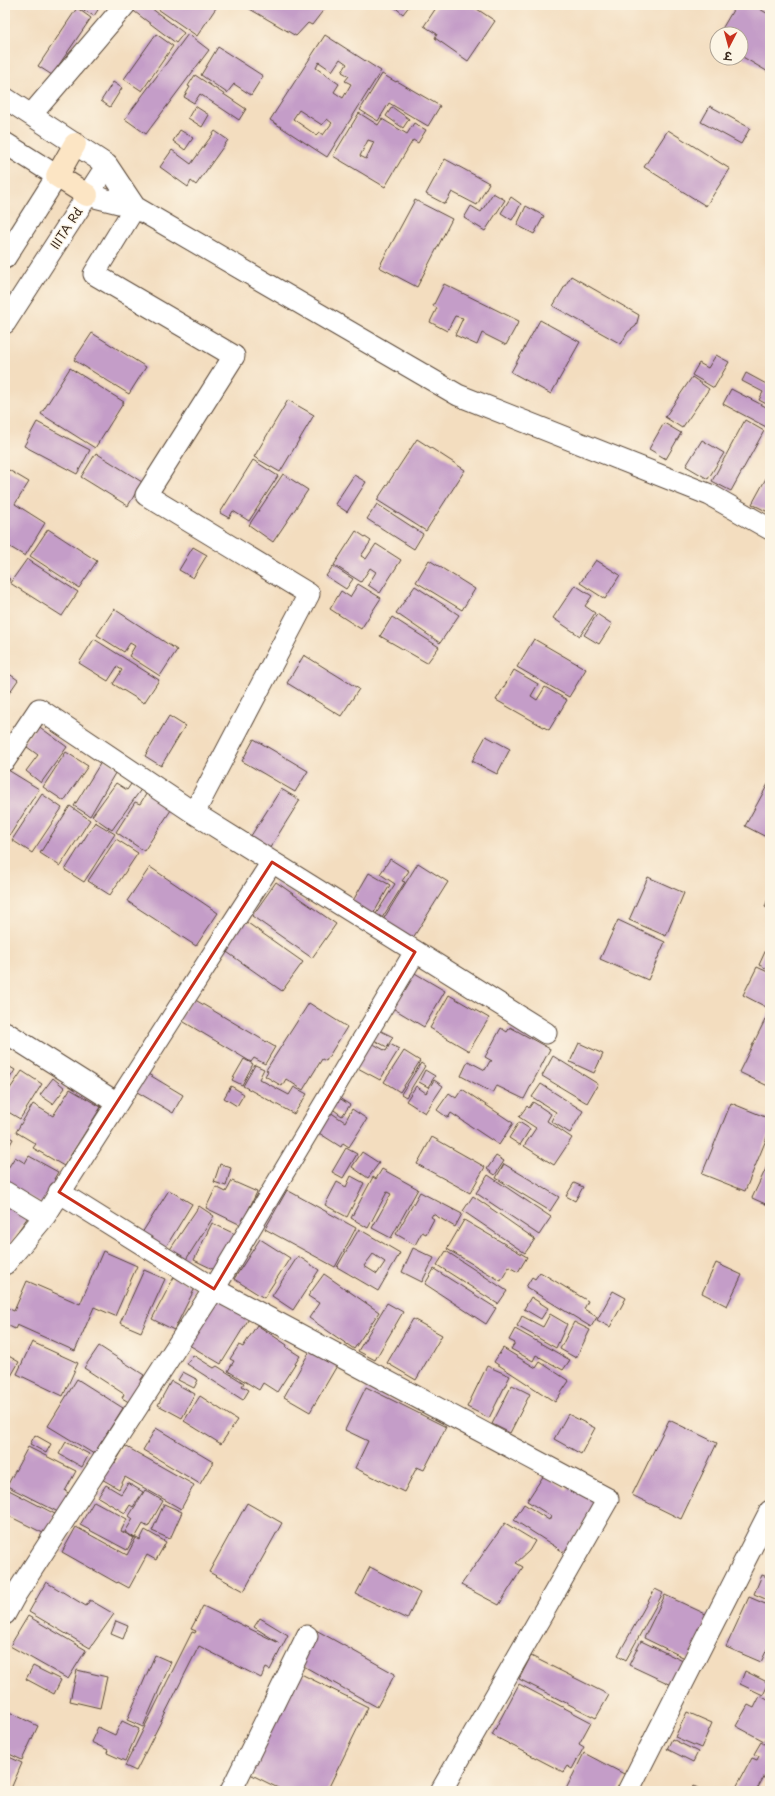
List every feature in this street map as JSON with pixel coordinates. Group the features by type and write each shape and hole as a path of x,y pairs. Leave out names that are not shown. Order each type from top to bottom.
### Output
{"street":[{"path":"31,115 125,5"},
{"path":"5,98 107,165 135,207"},
{"path":"5,143 87,194 135,207 458,395 710,495 770,529"},
{"path":"5,258 57,176 75,144"},
{"name":"IIITA Rd","path":"5,324 107,165"},
{"path":"135,207 94,274 234,356 146,494 309,594 194,813"},
{"path":"5,760 39,709 194,813 546,1033"},
{"path":"5,1264 45,1216 272,862"},
{"path":"5,1614 16,1594 214,1289 415,952"},
{"path":"5,1032 118,1104"},
{"path":"5,1192 45,1216"},
{"path":"59,1192 214,1289 608,1499 441,1791"},
{"path":"628,1791 770,1511"},
{"path":"231,1791 307,1636"}],"highlighted area":[{"path":"272,862 415,952 214,1289 59,1192"}],"building":[{"path":"75,5 101,5 94,16"},
{"path":"134,5 147,5 184,33 176,43 131,9"},
{"path":"152,5 218,5 197,36"},
{"path":"243,5 320,5 325,8 312,25 308,23 296,36"},
{"path":"392,5 410,5 403,14"},
{"path":"438,5 471,5 495,21 468,61 435,38 437,34 424,26"},
{"path":"736,5 753,5 770,15 770,73 749,61 749,26 724,26"},
{"path":"77,8 91,18 52,75 38,66"},
{"path":"156,34 173,46 142,91 124,79"},
{"path":"188,34 209,50 146,134 125,119"},
{"path":"325,35 381,71 327,157 270,120","holes":["340,59 347,64 342,72 349,76 345,81 351,84 343,98 334,92 339,84 316,68 319,62 332,71","299,110 322,125 327,119 332,123 323,135 319,132 316,135 293,119"]},
{"path":"218,47 263,76 251,95 234,84 227,93 201,75"},
{"path":"382,74 440,106 428,126 389,103 378,121 360,110"},
{"path":"195,75 246,109 239,120 200,94 194,103 184,97 190,87 188,86"},
{"path":"113,82 122,88 110,107 101,101"},
{"path":"195,106 209,115 202,127 188,118"},
{"path":"710,106 750,128 741,144 701,122"},
{"path":"392,107 409,119 403,128 386,116"},
{"path":"359,113 378,125 382,119 407,134 414,123 426,130 418,143 413,140 385,187 333,156","holes":["368,140 374,142 366,159 360,156"]},
{"path":"180,130 193,138 185,150 173,141"},
{"path":"668,130 730,169 706,206 644,167"},
{"path":"215,131 228,140 196,185 191,181 188,187 160,167 172,150 191,164"},
{"path":"445,159 489,183 477,205 452,192 445,204 426,194"},
{"path":"493,193 505,200 485,231 464,218 471,206 481,212"},
{"path":"511,197 521,204 512,220 501,213"},
{"path":"415,200 452,219 417,287 379,267"},
{"path":"526,206 544,216 534,234 517,225"},
{"path":"571,276 639,315 636,326 628,332 621,344 553,306"},
{"path":"444,284 519,321 506,345 482,333 477,345 455,335 463,318 455,316 447,331 430,322 437,308 433,306"},
{"path":"540,320 580,342 551,394 511,372"},
{"path":"92,333 146,367 129,394 74,360"},
{"path":"716,355 729,362 714,388 692,375 699,363 708,368"},
{"path":"70,368 124,402 95,448 41,414"},
{"path":"746,373 770,386 770,406 759,400 763,392 742,381"},
{"path":"692,377 709,389 682,428 665,417"},
{"path":"731,389 770,409 770,429 723,404"},
{"path":"288,400 314,415 280,472 254,457"},
{"path":"745,420 764,431 731,491 712,481"},
{"path":"37,422 90,450 77,474 24,446"},
{"path":"664,423 681,433 666,459 649,449"},
{"path":"417,439 465,470 426,531 377,500"},
{"path":"702,440 724,453 708,479 686,466"},
{"path":"96,453 142,482 128,506 81,477"},
{"path":"253,460 278,476 249,521 233,511 229,518 220,513"},
{"path":"7,469 29,482 15,504 45,523 25,556 5,544 5,471"},
{"path":"770,471 770,513 752,504"},
{"path":"283,474 308,490 273,542 249,525"},
{"path":"354,475 366,482 347,512 335,504"},
{"path":"377,504 423,534 414,549 367,519"},
{"path":"48,529 97,561 79,588 30,556"},
{"path":"356,531 371,541 361,556 366,559 376,544 401,560 380,593 368,585 376,572 370,568 361,582 334,565"},
{"path":"193,547 207,555 193,578 179,570"},
{"path":"27,559 78,592 62,616 10,583"},
{"path":"429,560 475,589 462,610 416,582"},
{"path":"596,560 620,575 605,599 580,583"},
{"path":"333,566 353,579 346,589 326,576"},
{"path":"5,576 10,579 5,588"},
{"path":"358,584 381,598 361,629 330,609 341,591 350,597"},
{"path":"575,585 592,596 585,606 595,613 580,636 553,618"},
{"path":"415,586 459,615 440,643 396,613"},
{"path":"114,609 177,650 160,676 129,656 135,646 130,643 124,652 97,635"},
{"path":"597,614 612,624 599,644 584,635"},
{"path":"392,617 439,647 427,663 380,636"},
{"path":"94,639 159,680 144,703 113,684 122,670 117,667 108,681 79,663"},
{"path":"534,639 586,669 569,697 517,667"},
{"path":"304,655 359,689 341,716 287,683"},
{"path":"514,670 538,684 531,696 537,700 545,687 567,700 549,730 496,700"},
{"path":"5,671 18,680 5,699"},
{"path":"169,716 185,726 161,766 145,756"},
{"path":"37,725 67,747 41,783 26,771 38,755 23,744"},
{"path":"486,736 510,749 497,774 472,761"},
{"path":"254,739 308,771 295,792 242,761"},
{"path":"66,752 88,766 64,801 43,787"},
{"path":"103,759 118,768 90,816 74,806"},
{"path":"8,770 39,789 10,835 5,832 5,774"},
{"path":"133,781 142,788 112,830 92,816 116,783 127,790"},
{"path":"768,784 770,785 770,839 745,826"},
{"path":"281,789 300,800 266,854 247,842"},
{"path":"148,791 173,807 144,851 116,832 135,802 140,804"},
{"path":"42,794 62,808 32,853 12,840"},
{"path":"70,806 90,820 60,866 40,853"},
{"path":"95,822 115,834 84,882 65,870"},
{"path":"116,839 138,853 110,895 88,881"},
{"path":"390,859 409,871 402,881 405,882 380,921 374,917 395,884 380,874"},
{"path":"418,863 448,882 411,941 381,923"},
{"path":"150,867 218,913 196,946 127,901"},
{"path":"369,873 390,885 372,916 351,904"},
{"path":"648,877 684,893 666,936 629,920"},
{"path":"276,882 336,924 312,958 252,916"},
{"path":"770,893 770,909 765,907"},
{"path":"618,920 665,942 648,980 600,959"},
{"path":"245,921 303,962 282,991 224,950"},
{"path":"770,941 770,970 759,965"},
{"path":"757,967 770,973 770,1009 743,995"},
{"path":"408,969 445,991 424,1027 386,1004"},
{"path":"449,995 489,1018 469,1051 430,1028"},
{"path":"192,998 275,1047 265,1064 254,1058 251,1062 179,1019"},
{"path":"309,1003 347,1027 326,1061 322,1059 303,1090 286,1079 282,1086 265,1076 268,1071 266,1070"},
{"path":"770,1010 770,1087 739,1072"},
{"path":"510,1027 550,1049 524,1099 497,1086 493,1093 461,1076 468,1061 485,1070 490,1061 492,1061 485,1057 501,1028 507,1032"},
{"path":"377,1029 393,1037 387,1047 372,1039"},
{"path":"368,1041 386,1051 390,1044 399,1049 380,1080 354,1066"},
{"path":"579,1043 603,1054 594,1073 570,1062"},
{"path":"404,1051 420,1061 400,1092 384,1082"},
{"path":"553,1056 598,1084 587,1103 542,1076"},
{"path":"244,1059 253,1064 242,1085 232,1080"},
{"path":"421,1063 425,1066 406,1097 401,1094"},
{"path":"5,1064 15,1070 5,1086"},
{"path":"255,1065 264,1069 259,1079 289,1095 294,1087 307,1094 294,1114 243,1086"},
{"path":"425,1070 435,1076 428,1087 419,1082"},
{"path":"22,1071 42,1084 20,1119 5,1110 5,1096"},
{"path":"143,1071 183,1095 173,1113 132,1089"},
{"path":"53,1078 65,1088 53,1104 40,1095"},
{"path":"434,1080 443,1086 425,1113 406,1101 416,1086 426,1093"},
{"path":"541,1084 583,1111 570,1133 551,1121 556,1112 532,1097"},
{"path":"231,1086 244,1094 237,1106 224,1098"},
{"path":"70,1089 101,1107 64,1166 33,1148 36,1144 16,1132 33,1104 53,1116"},
{"path":"462,1089 513,1123 499,1145 451,1113 448,1118 437,1110 449,1093 456,1098"},
{"path":"333,1094 350,1105 342,1116 326,1104"},
{"path":"533,1102 551,1114 547,1121 572,1138 554,1165 524,1146 536,1128 519,1117 527,1106 529,1108"},
{"path":"731,1103 770,1119 770,1130 745,1191 702,1174"},
{"path":"324,1108 345,1122 352,1109 367,1119 349,1147 343,1143 341,1147 311,1128"},
{"path":"519,1122 530,1129 520,1145 509,1138"},
{"path":"5,1135 13,1139 5,1154"},
{"path":"432,1137 485,1167 470,1193 417,1164"},
{"path":"346,1148 357,1154 343,1178 332,1172"},
{"path":"362,1152 379,1163 368,1178 352,1167"},
{"path":"29,1156 58,1172 54,1179 56,1180 42,1204 5,1183 5,1173 15,1157 25,1163"},
{"path":"496,1156 504,1161 495,1175 487,1169"},
{"path":"770,1160 770,1206 752,1198"},
{"path":"220,1164 231,1168 226,1186 214,1182"},
{"path":"504,1164 559,1197 550,1211 496,1178"},
{"path":"382,1169 418,1189 391,1238 372,1228 391,1194 387,1192 368,1228 351,1218 373,1177 376,1179"},
{"path":"488,1175 551,1217 539,1235 476,1193"},
{"path":"351,1176 364,1183 347,1217 325,1205 337,1182 346,1187"},
{"path":"232,1181 257,1192 241,1225 206,1208 216,1187 226,1192"},
{"path":"574,1183 583,1187 575,1201 566,1196"},
{"path":"169,1190 192,1204 164,1250 140,1236"},
{"path":"287,1190 356,1228 335,1267 265,1229"},
{"path":"420,1192 462,1214 455,1227 433,1214 431,1217 434,1219 426,1234 422,1232 415,1245 396,1234"},
{"path":"5,1196 30,1214 5,1250"},
{"path":"473,1196 535,1239 525,1253 463,1211"},
{"path":"199,1206 214,1216 185,1261 169,1251"},
{"path":"464,1220 527,1257 518,1272 509,1267 501,1281 447,1249"},
{"path":"212,1223 237,1235 219,1272 194,1260"},
{"path":"359,1229 400,1253 378,1291 337,1267","holes":["373,1254 385,1262 377,1274 364,1266"]},
{"path":"260,1239 290,1258 264,1298 234,1279"},
{"path":"413,1248 434,1258 422,1282 402,1272"},
{"path":"103,1251 137,1266 115,1316 94,1307 75,1351 17,1325 15,1329 5,1324 5,1307 14,1311 27,1281 80,1304"},
{"path":"446,1251 507,1291 498,1304 437,1265"},
{"path":"298,1256 319,1270 293,1310 272,1296"},
{"path":"716,1263 742,1275 727,1306 702,1293"},
{"path":"434,1269 496,1308 486,1324 425,1284"},
{"path":"144,1270 165,1279 141,1332 120,1323"},
{"path":"540,1272 588,1301 584,1309 597,1317 591,1327 526,1287 532,1277 535,1279"},
{"path":"324,1274 379,1312 354,1349 309,1318 319,1303 308,1296"},
{"path":"174,1277 195,1288 174,1330 152,1319"},
{"path":"613,1291 626,1298 610,1327 597,1320"},
{"path":"531,1297 548,1308 541,1319 524,1309"},
{"path":"217,1298 250,1317 221,1364 189,1345"},
{"path":"387,1303 403,1312 375,1360 358,1351"},
{"path":"550,1314 567,1324 556,1348 517,1326 522,1316 543,1327"},
{"path":"413,1319 442,1335 416,1380 387,1363"},
{"path":"574,1322 590,1330 576,1358 560,1349"},
{"path":"257,1325 287,1345 286,1347 300,1356 277,1392 263,1383 259,1390 228,1371 234,1361 230,1359 239,1345 243,1347"},
{"path":"515,1329 570,1360 563,1370 536,1355 533,1361 511,1349 515,1343 509,1340"},
{"path":"32,1342 78,1363 63,1396 17,1374"},
{"path":"99,1346 144,1375 140,1381 145,1384 132,1404 122,1398 124,1394 84,1368"},
{"path":"503,1348 536,1368 540,1362 569,1381 555,1402 494,1362"},
{"path":"311,1349 338,1364 310,1412 284,1397"},
{"path":"5,1354 19,1362 11,1376 5,1373"},
{"path":"193,1355 214,1368 217,1366 244,1383 242,1386 249,1390 243,1400 187,1364"},
{"path":"487,1366 510,1376 489,1418 467,1407"},
{"path":"183,1372 198,1380 194,1388 178,1380"},
{"path":"77,1379 123,1408 94,1454 48,1426"},
{"path":"171,1381 195,1394 182,1418 158,1405"},
{"path":"512,1385 530,1394 510,1433 492,1424"},
{"path":"366,1387 446,1427 424,1470 417,1467 404,1492 355,1468 368,1441 345,1430"},
{"path":"200,1396 237,1420 221,1444 184,1421"},
{"path":"568,1414 595,1428 581,1454 554,1439"},
{"path":"669,1420 717,1443 681,1519 632,1495"},
{"path":"156,1428 213,1462 200,1484 143,1450"},
{"path":"35,1435 51,1444 46,1453 30,1444"},
{"path":"66,1442 89,1454 82,1467 59,1454"},
{"path":"125,1446 194,1485 181,1509 125,1477 119,1489 100,1478 110,1460 115,1463"},
{"path":"28,1447 76,1471 65,1491 72,1495 62,1514 7,1486"},
{"path":"544,1475 567,1490 570,1484 598,1502 565,1553 514,1520 524,1504 549,1520 551,1516 527,1501"},
{"path":"128,1483 143,1492 133,1507 130,1505 125,1513 98,1497 106,1485 121,1494"},
{"path":"7,1489 55,1514 45,1534 5,1514 5,1493"},
{"path":"145,1490 163,1501 148,1527 143,1524 135,1538 125,1532 133,1519 129,1516"},
{"path":"94,1501 127,1519 121,1531 134,1538 127,1550 80,1525"},
{"path":"247,1503 282,1523 244,1591 209,1572"},
{"path":"164,1504 182,1512 170,1539 152,1531"},
{"path":"505,1523 535,1541 529,1551 516,1563 523,1567 499,1605 461,1585"},
{"path":"76,1527 127,1555 136,1538 140,1540 145,1530 166,1542 156,1560 147,1555 129,1588 118,1582 117,1583 62,1552"},
{"path":"370,1567 420,1593 407,1619 356,1594"},
{"path":"762,1575 770,1578 770,1601 754,1594"},
{"path":"46,1582 86,1606 90,1600 114,1614 90,1648 29,1612"},
{"path":"655,1589 663,1593 626,1660 618,1655"},
{"path":"665,1595 710,1616 689,1660 644,1638"},
{"path":"749,1597 770,1606 770,1643 761,1662 726,1647"},
{"path":"203,1606 279,1643 254,1627 260,1618 288,1635 270,1670 266,1668 261,1678 199,1646 136,1771 125,1766 192,1632 195,1633 196,1631 191,1629"},
{"path":"28,1616 86,1650 68,1679 10,1646"},
{"path":"116,1621 128,1626 123,1639 111,1634"},
{"path":"316,1630 395,1674 377,1707 298,1663"},
{"path":"641,1641 687,1663 676,1687 629,1665"},
{"path":"155,1655 171,1662 143,1727 127,1720"},
{"path":"770,1655 770,1665 766,1663"},
{"path":"531,1656 609,1695 596,1718 519,1679"},
{"path":"33,1666 61,1680 54,1694 26,1679"},
{"path":"77,1670 107,1677 100,1708 70,1701"},
{"path":"745,1671 769,1683 763,1695 740,1684"},
{"path":"297,1672 368,1707 327,1791 284,1791 248,1773"},
{"path":"519,1684 591,1722 579,1744 584,1747 572,1769 567,1766 563,1772 492,1735"},
{"path":"760,1696 770,1701 770,1729 764,1741 736,1726 748,1705 754,1708"},
{"path":"5,1710 38,1726 22,1760 5,1752"},
{"path":"687,1712 712,1723 701,1748 675,1737"},
{"path":"122,1721 139,1729 125,1761 107,1753 108,1750 91,1742 98,1727 115,1735"},
{"path":"672,1739 698,1752 693,1762 667,1749"},
{"path":"761,1742 770,1748 770,1766 756,1791 734,1791 752,1758 757,1760 759,1756 754,1754"},
{"path":"584,1753 626,1775 618,1791 565,1791"},
{"path":"5,1755 22,1763 10,1791 5,1791"},
{"path":"694,1786 703,1791 691,1791"}]}
